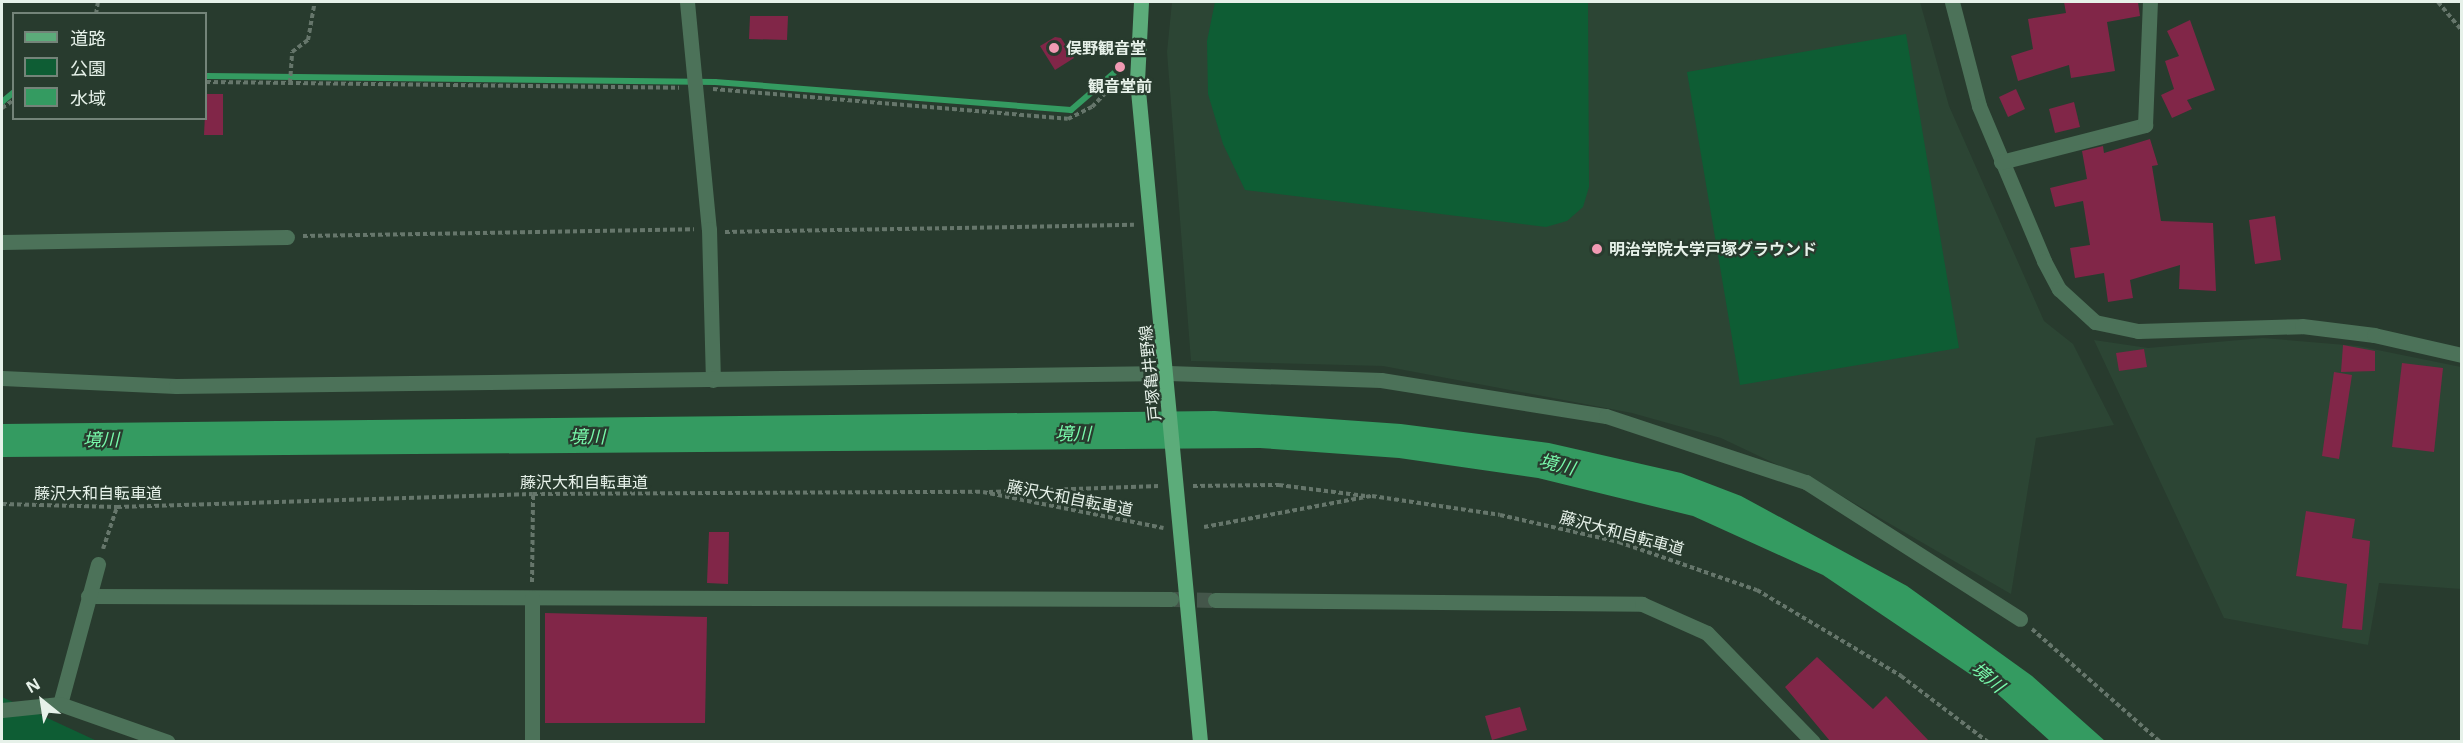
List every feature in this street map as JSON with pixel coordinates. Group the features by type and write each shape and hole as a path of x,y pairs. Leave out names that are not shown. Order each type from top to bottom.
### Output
{"main road":[{"name":"戸塚亀井野線","path":"1141,2 1137,80 1169,377 1200,741"}],"street":[{"path":"687,2 699,86 713,380"},
{"path":"1952,2 1966,66 2001,162 2059,289 2095,322 2138,330 2302,326 2374,335 2462,355"},
{"path":"2001,162 2145,125 2150,2"},
{"path":"2,242 287,237"},
{"path":"2,378 176,386 1169,377 1381,380 1606,416 1674,435 1806,482 2020,619"},
{"path":"60,704 98,564"},
{"path":"88,596 532,598 772,594 1171,599"},
{"path":"532,598 532,741"},
{"path":"1215,600 1642,604 1707,633 1813,741"},
{"path":"2,710 60,704 168,741"}],"path":[{"path":"290,83 292,52 308,40 315,2"},
{"path":"2438,2 2462,31"},
{"path":"983,492 1178,482 1280,486 1372,496"},
{"name":"藤沢大和自転車道","path":"2,504 117,507 533,494 983,492 1163,528"},
{"path":"532,598 533,494"},
{"name":"藤沢大和自転車道","path":"1204,527 1372,496 1500,515 1619,542 1757,590 1901,676 1988,741"},
{"path":"98,564 117,507"},
{"path":"2020,619 2160,741"}],"shaded area":[{"name":"明治学院大学戸塚グラウンド","path":"1172,2 1920,2 1949,106 2044,321 2073,344 2114,425 2036,438 2011,594 1835,492 1721,438 1632,413 1383,366 1191,361 1167,52"},
{"path":"2263,338 2358,346 2461,367 2461,589 2379,583 2368,645 2224,618 2094,340 2148,348"}],"green space":[{"path":"1215,2 1588,2 1589,187 1583,207 1567,221 1546,227 1245,190 1223,144 1208,94 1207,41"},
{"path":"1906,34 1959,348 1740,385 1687,72"},
{"path":"2,697 97,741 2,741"}],"water":[{"name":"境川","path":"1215,411 1401,424 1549,443 1681,473 1741,496 1907,586 2032,676 2105,741 2050,741 1992,689 1823,575 1693,516 1538,478 1399,458 1260,448 2,457 2,424"}],"building":[{"path":"2064,2 2138,2 2140,16 2107,22 2115,71 2071,78 2069,65 2018,81 2011,56 2033,49 2028,19 2066,13"},
{"path":"750,16 788,16 787,40 749,39"},
{"path":"2190,20 2215,90 2187,100 2192,109 2172,118 2161,95 2174,89 2165,61 2179,56 2167,31"},
{"name":"俣野観音堂","path":"1055,37 1061,38 1074,58 1055,70 1040,46"},
{"path":"2016,89 2025,109 2008,117 1999,97"},
{"path":"207,94 223,94 223,135 204,135 205,120 207,120"},
{"path":"2074,102 2080,127 2055,133 2049,109"},
{"path":"2150,139 2158,165 2152,166 2161,221 2213,223 2216,291 2179,289 2180,265 2130,280 2133,298 2108,302 2104,273 2075,278 2070,248 2090,245 2083,201 2055,207 2050,188 2087,179 2082,151 2103,146 2104,153"},
{"path":"2275,216 2281,260 2255,264 2249,220"},
{"path":"2343,345 2375,351 2375,371 2341,372"},
{"path":"2144,349 2147,367 2119,371 2116,353"},
{"path":"2402,363 2443,368 2434,452 2392,447"},
{"path":"2334,372 2352,375 2339,459 2322,456"},
{"path":"2306,511 2355,519 2352,538 2370,541 2362,630 2342,628 2347,584 2296,576"},
{"path":"709,532 729,532 728,584 707,583"},
{"path":"545,613 707,617 705,723 545,723"},
{"path":"1817,657 1873,709 1886,696 1929,741 1830,741 1785,687"},
{"path":"1520,707 1527,730 1492,740 1485,716"}],"waterway":[{"path":"207,76 715,82 1071,110 1114,73"},
{"path":"2,102 12,94"}],"tunnel":[{"path":"1174,599 1215,600"}],"place":[{"name":"俣野観音堂","path":"1054,48"},
{"name":"観音堂前","path":"1120,67"},
{"name":"明治学院大学戸塚グラウンド","path":"1597,249"}]}
